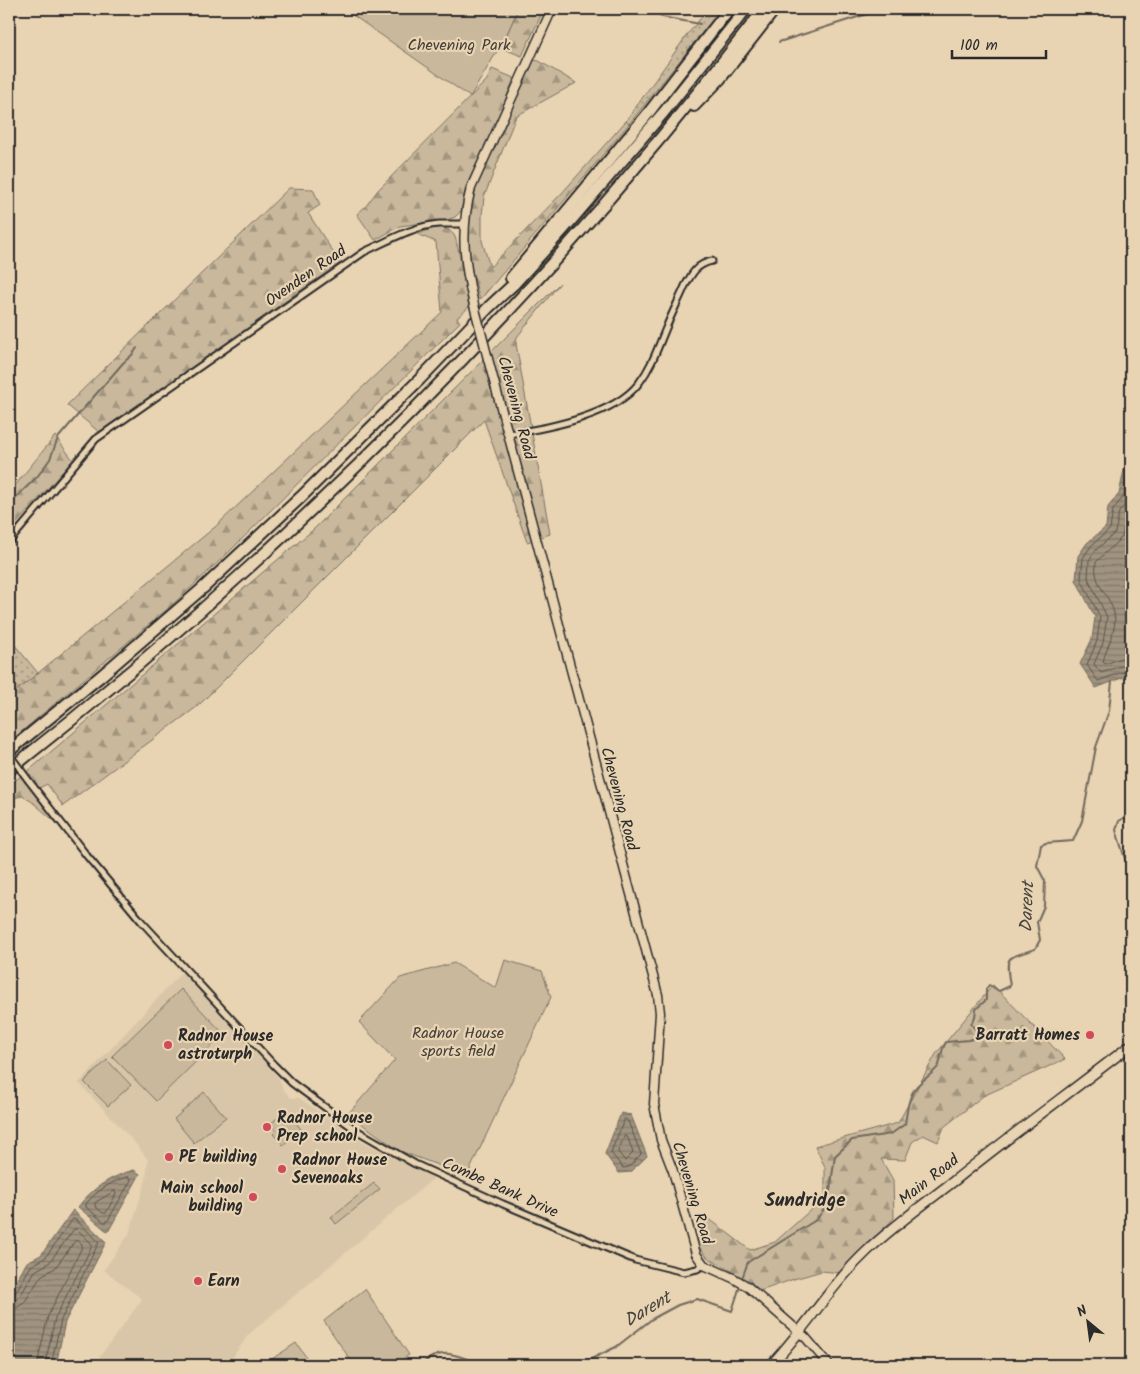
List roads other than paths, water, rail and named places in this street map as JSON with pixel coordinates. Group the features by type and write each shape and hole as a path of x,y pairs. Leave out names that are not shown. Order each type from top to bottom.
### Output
{"highway":[{"path":"489,307 646,116 729,9"},
{"path":"9,753 140,643 253,543 367,433 489,307 515,284 585,206 664,112 746,9"},
{"path":"9,770 110,689 270,549 420,403 511,308 584,227 667,130 764,9"},
{"path":"667,130 706,95 775,9"}],"main road":[{"path":"464,224 466,205 477,170 552,9"},
{"name":"Chevening Road","path":"464,224 464,257 474,305 658,995 660,1013 654,1104 661,1140 673,1171 692,1242 696,1254 704,1265 747,1286 811,1343 829,1365"},
{"name":"Main Road","path":"771,1365 800,1333 845,1273 897,1224 1000,1143 1131,1045"}],"street":[{"name":"Ovenden Road","path":"9,542 96,439 364,252 399,235 438,224 464,224"},
{"path":"509,434 538,429 603,409 621,399 638,385 649,368 681,294 692,274 697,266 712,261"},
{"name":"Combe Bank Drive","path":"9,753 87,856 142,922 274,1065 301,1090 356,1130 415,1164 503,1204 636,1260 684,1272 704,1265"}],"water":[{"path":"1131,455 1131,680 1124,677 1096,688 1080,664 1092,639 1095,617 1076,580 1078,556 1087,543 1106,527 1108,507 1119,494 1124,470"},
{"path":"621,1113 631,1115 647,1156 631,1172 619,1173 605,1154"},
{"path":"134,1170 140,1174 108,1232 78,1207 89,1194 103,1184"},
{"path":"73,1210 106,1242 65,1322 56,1365 9,1365 9,1294 27,1262 41,1255"}],"waterway":[{"path":"652,9 662,17 700,24"},
{"path":"779,42 883,9"},
{"path":"9,504 37,477 50,459 58,438 137,348"},
{"name":"Darent","path":"741,1281 748,1262 816,1220 828,1204 835,1156 852,1140 891,1134 905,1124 908,1104 912,1094 917,1086 938,1067 946,1042 969,1040 978,1037 977,1031 971,1024 975,1017 976,1009 986,1000 986,989 989,985 999,991 1010,986 1008,968 1010,959 1018,954 1035,949 1040,940 1037,922 1044,906 1045,881 1037,866 1041,845 1073,841 1082,821 1096,747 1109,711 1112,681"},
{"path":"1131,814 1119,821 1116,830 1127,865 1128,881 1131,888"},
{"name":"Darent","path":"584,1365 587,1361 616,1347 652,1319 678,1305 697,1299 732,1311 740,1286"},
{"path":"421,1365 436,1355 443,1354 451,1354 482,1365"},
{"name":"Darent","path":"575,1365 587,1362"}],"place":[{"name":"Barratt Homes","path":"1090,1035"},
{"name":"Radnor House astroturph","path":"168,1045"},
{"name":"Radnor House Prep school","path":"267,1127"},
{"name":"PE building","path":"169,1157"},
{"name":"Radnor House Sevenoaks","path":"282,1169"},
{"name":"Main school building","path":"253,1197"},
{"name":"Earn","path":"198,1281"}],"district":[{"name":"Sundridge","path":"805,1201"}],"park label":[{"name":"Chevening Park","path":"459,45"},
{"name":"Radnor House sports field","path":"458,1042"}]}
